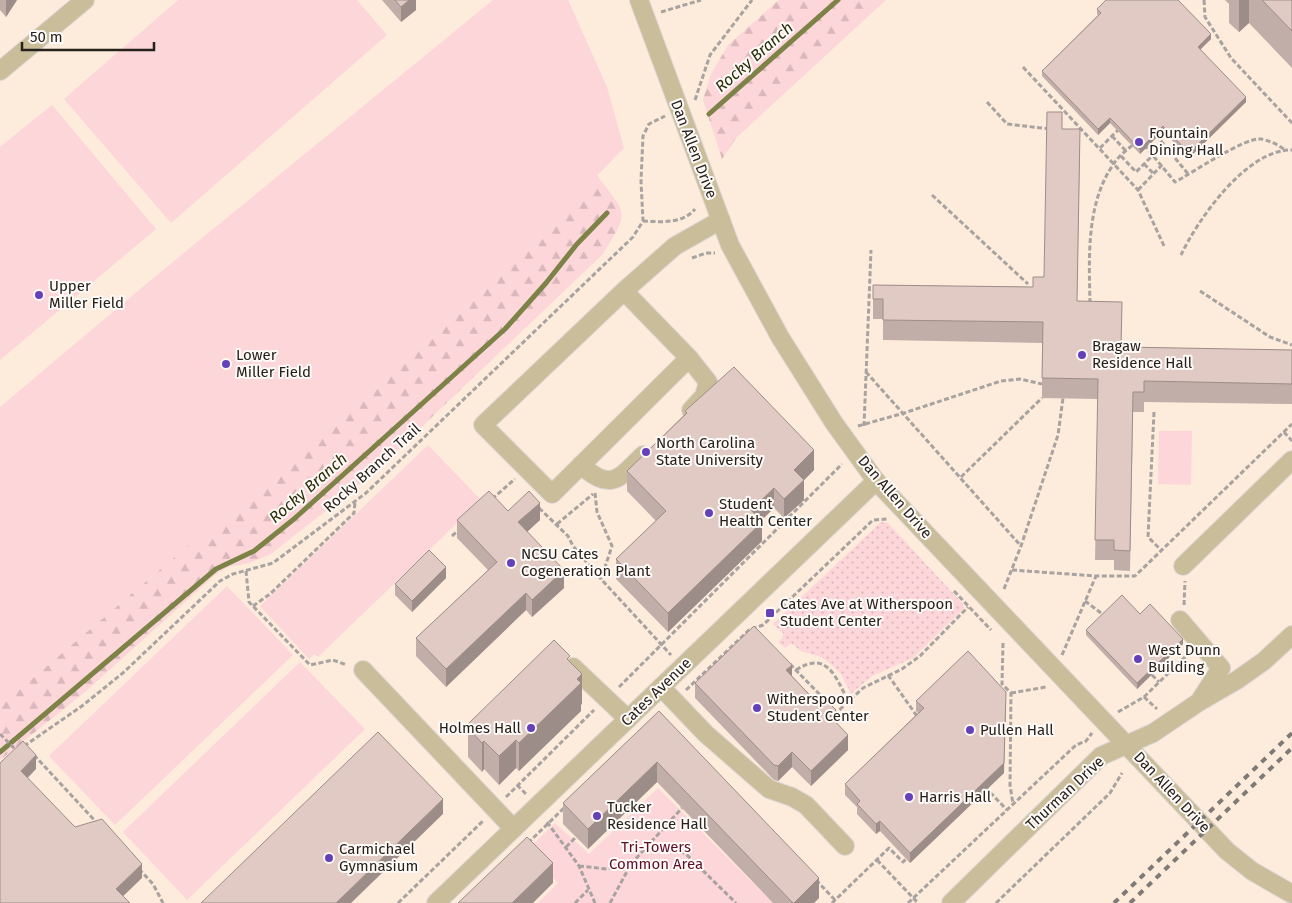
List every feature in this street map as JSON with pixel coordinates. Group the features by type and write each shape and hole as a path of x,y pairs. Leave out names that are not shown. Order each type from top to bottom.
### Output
{"street":[{"path":"0,71 85,0"},
{"name":"Dan Allen Drive","path":"639,0 730,245 780,337 834,423 876,481 1228,851 1252,871 1287,893"},
{"path":"689,358 552,494 483,425 624,291 675,246 722,220"},
{"path":"624,291 706,377 708,387 702,400 681,419"},
{"path":"581,465 597,488 620,477 654,445"},
{"path":"1184,566 1292,460"},
{"name":"Cates Avenue","path":"436,903 876,481"},
{"path":"1180,620 1221,668 1199,702"},
{"name":"Thurman Drive","path":"951,903 1101,756 1153,733 1199,702 1252,671 1292,635"},
{"path":"573,667 628,719"},
{"path":"363,670 513,828"},
{"path":"661,687 706,734 769,789 792,797 806,805 846,846"}],"path":[{"path":"661,12 701,0"},
{"path":"693,106 704,66 731,25 752,0"},
{"path":"1204,0 1205,17 1231,58 1292,123"},
{"path":"1023,67 1138,190 1165,248"},
{"path":"987,102 1007,124 1057,130"},
{"path":"662,117 649,124 643,136 641,181 643,221 678,220 695,209"},
{"path":"1100,148 1124,125"},
{"path":"1076,132 1085,134"},
{"path":"1155,134 1189,175"},
{"path":"1112,136 1126,151"},
{"path":"1090,312 1090,240 1098,197 1113,164 1138,139 1154,154 1175,182 1246,140 1260,138 1285,150"},
{"path":"1121,156 1136,172 1164,145"},
{"path":"1181,255 1207,210 1230,185 1259,160 1285,150 1292,150"},
{"path":"1144,164 1154,174"},
{"path":"1138,190 1162,165"},
{"path":"932,195 1028,284"},
{"name":"Rocky Branch Trail","path":"11,756 82,706 124,672 220,581 233,574 274,563 355,502 634,237 643,221"},
{"path":"864,426 871,250"},
{"path":"1200,291 1270,337 1292,345"},
{"path":"866,372 1021,546"},
{"path":"858,426 864,426 1001,381 1020,379 1042,384"},
{"path":"960,477 1042,398"},
{"path":"1004,588 1021,546 1058,435 1063,398"},
{"path":"1154,412 1148,536 1162,550"},
{"path":"1012,570 1096,576 1135,576 1292,424"},
{"path":"1284,432 1292,441"},
{"path":"502,801 842,464"},
{"path":"486,504 513,479 522,484"},
{"path":"557,524 597,488"},
{"path":"597,488 594,502 612,546 600,579"},
{"path":"253,606 270,594 354,513 355,502"},
{"path":"537,506 557,524 600,579 674,658"},
{"path":"452,536 466,523"},
{"path":"1180,620 1185,586 1184,566"},
{"path":"246,571 249,602 310,665 333,660 363,670"},
{"path":"1062,655 1096,576"},
{"path":"1085,601 1106,617"},
{"path":"831,717 863,688 902,669 920,656 968,607 1003,643 1002,684 1012,693 1010,785 1013,804"},
{"path":"756,628 762,635"},
{"path":"743,635 750,642"},
{"path":"1114,714 1144,697 1200,642"},
{"path":"796,670 807,662 815,661 826,666 836,676 848,701"},
{"path":"789,663 836,712"},
{"path":"888,675 912,710 925,724"},
{"path":"1152,675 1159,682"},
{"path":"1012,693 1046,687"},
{"path":"1144,697 1156,709"},
{"path":"0,734 17,752"},
{"path":"908,903 1076,745 1086,741 1093,734"},
{"path":"25,746 99,826"},
{"path":"1004,762 1011,756"},
{"path":"996,903 1110,793 1122,772"},
{"path":"517,785 528,797"},
{"path":"984,786 1007,810"},
{"path":"610,903 615,889 631,864 651,845 682,808"},
{"path":"398,903 487,817"},
{"path":"544,818 579,866 595,903"},
{"path":"566,847 576,837"},
{"path":"651,845 667,846 686,854 736,903"},
{"path":"815,879 833,901 889,848 903,862 906,859"},
{"path":"876,860 918,903"},
{"path":"133,862 153,884 163,903"},
{"path":"579,866 607,869 631,864"},
{"path":"575,903 588,890"}],"shaded area":[{"name":"North Carolina State University","path":"0,0 1292,0 1292,903 0,903"}],"green space":[{"path":"178,0 357,0 387,35 171,223 64,99"},
{"name":"Lower Miller Field","path":"493,0 568,0 607,87 624,148 495,280 452,320 0,706 0,407 157,275"},
{"path":"779,0 886,0 737,137 722,159 703,100 710,76 728,45"},
{"name":"Upper Miller Field","path":"52,105 156,229 0,360 0,147"},
{"path":"597,175 614,198 621,213 618,228 603,254 370,476 271,554 249,563 228,567 215,575 85,692 0,760 0,706 452,320 495,280"},
{"path":"1159,431 1192,431 1191,485 1158,484"},
{"path":"428,445 481,500 318,657 314,654 309,659 260,606"},
{"path":"881,522 888,523 963,604 964,608 913,658 872,676 851,694 841,674 821,657 801,651 791,643 785,648 778,642 783,637 783,633 773,624"},
{"path":"227,586 293,655 115,825 49,756"},
{"path":"300,662 365,729 187,900 123,832"},
{"name":"Tri-Towers Common Area","path":"658,788 773,903 538,903 558,883 526,851 555,823 589,854"}],"building":[{"path":"395,0 409,0 401,7"},
{"name":"Fountain Dining Hall","path":"1106,0 1178,0 1211,34 1198,47 1246,97 1189,153 1163,126 1140,149 1110,118 1098,129 1042,71 1101,13 1097,9"},
{"path":"1262,0 1292,0 1292,31"},
{"name":"Bragaw Residence Hall","path":"1047,112 1062,112 1062,129 1080,129 1077,301 1122,302 1121,347 1292,350 1292,384 1144,381 1144,392 1133,392 1130,551 1114,550 1114,540 1095,540 1098,379 1042,378 1043,322 883,320 883,299 873,299 873,285 1033,287 1033,277 1044,277"},
{"name":"Student Health Center","path":"734,367 814,450 794,470 804,480 784,499 774,488 751,510 762,522 668,613 616,559 666,511 627,471 687,413 685,411"},
{"path":"489,491 508,511 529,491 540,503 518,522 564,570 532,600 526,593 446,669 416,638 497,562 457,520"},
{"path":"429,550 446,567 412,601 395,584"},
{"name":"West Dunn Building","path":"1122,595 1140,614 1150,604 1183,639 1137,683 1086,630"},
{"name":"Witherspoon Student Center","path":"754,626 792,665 786,670 818,704 824,698 836,710 830,716 848,735 811,771 792,752 778,766 774,765 695,683"},
{"path":"554,640 570,656 567,659 582,674 577,679 581,683 519,743 516,740 499,756 484,741 482,743 468,728 470,726 468,724"},
{"path":"968,651 1006,692 1004,763 910,853 880,821 876,824 857,804 860,801 845,784 924,708 916,701"},
{"path":"659,711 819,878 794,903 657,762 588,829 563,803"},
{"name":"Carmichael Gymnasium","path":"378,732 443,799 336,903 201,903"},
{"path":"23,741 36,755 21,771 75,827 102,819 142,864 116,889 130,903 0,903 0,763"},
{"path":"527,837 553,863 512,903 458,903"}],"waterway":[{"name":"Rocky Branch","path":"709,114 838,0"},
{"name":"Rocky Branch","path":"0,752 216,569 254,551 294,519 505,329 546,283 577,244 607,213"}],"railway":[{"path":"1114,903 1292,733"},
{"path":"1130,903 1292,748"}],"place":[{"name":"Fountain Dining Hall","path":"1139,142"},
{"name":"Upper Miller Field","path":"39,295"},
{"name":"Bragaw Residence Hall","path":"1082,355"},
{"name":"Lower Miller Field","path":"226,364"},
{"name":"North Carolina State University","path":"646,452"},
{"name":"Student Health Center","path":"709,513"},
{"name":"NCSU Cates Cogeneration Plant","path":"511,563"},
{"name":"Cates Ave at Witherspoon Student Center","path":"770,613"},
{"name":"West Dunn Building","path":"1138,659"},
{"name":"Witherspoon Student Center","path":"757,708"},
{"name":"Holmes Hall","path":"531,728"},
{"name":"Pullen Hall","path":"970,730"},
{"name":"Harris Hall","path":"909,797"},
{"name":"Tucker Residence Hall","path":"597,816"},
{"name":"Carmichael Gymnasium","path":"329,858"}]}
